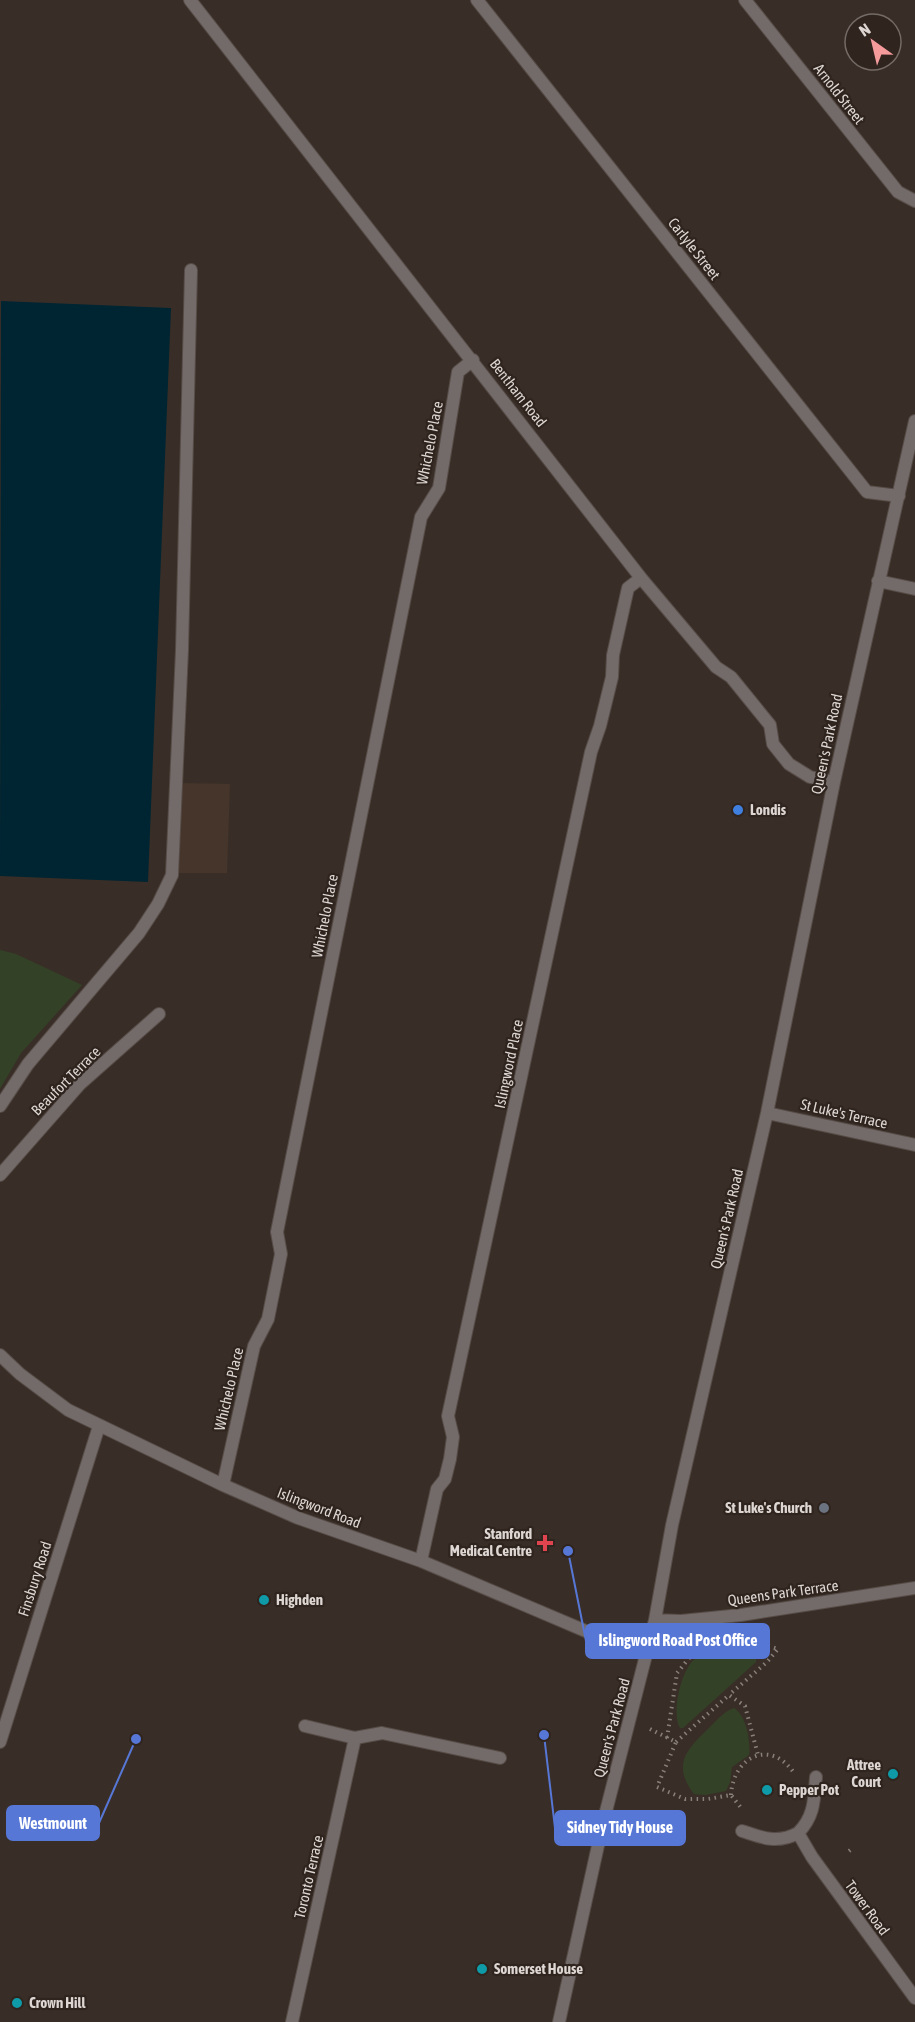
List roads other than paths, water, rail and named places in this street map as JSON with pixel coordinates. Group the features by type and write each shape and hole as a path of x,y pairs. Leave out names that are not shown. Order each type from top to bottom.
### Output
{"street":[{"name":"Bentham Road","path":"190,0 641,578 716,667 731,677 770,726 773,744 789,764 810,777 834,782"},
{"name":"Carlyle Street","path":"477,0 867,492 899,496"},
{"name":"Arnold Street","path":"745,0 898,192 915,201"},
{"path":"0,1106 28,1064 139,933 158,904 172,875 182,650 191,270"},
{"name":"Whichelo Place","path":"222,1485 254,1346 268,1319 281,1254 277,1232 421,517 439,488 458,372 473,360"},
{"name":"Queen's Park Road","path":"559,2022 603,1823 655,1620 672,1525 767,1113 834,782 915,421"},
{"name":"Islingword Place","path":"421,1561 437,1489 445,1479 450,1459 453,1437 448,1416 591,752 612,677 613,655 625,599 628,588 641,578"},
{"path":"878,581 915,590"},
{"name":"Beaufort Terrace","path":"0,1175 80,1084 159,1014"},
{"name":"St Luke's Terrace","path":"767,1113 915,1145"},
{"name":"Islingword Road","path":"0,1355 41,1391 68,1410 222,1485 298,1518 421,1561 595,1635 648,1648"},
{"name":"Finsbury Road","path":"0,1742 99,1426"},
{"name":"Queens Park Terrace","path":"655,1620 681,1622 741,1615 915,1588"},
{"path":"305,1726 356,1738 382,1733 500,1758"},
{"name":"Toronto Terrace","path":"292,2022 356,1738"},
{"path":"742,1831 772,1840 786,1839 798,1833 805,1826 813,1811 816,1777"},
{"name":"Tower Road","path":"798,1833 820,1868 915,1998"}],"water":[{"path":"1,301 171,308 148,882 0,876"}],"place":[{"name":"Londis","path":"738,810"},
{"name":"St Luke's Church","path":"824,1508"},
{"name":"Stanford Medical Centre","path":"545,1543"},
{"name":"Islingword Road Post Office","path":"568,1551"},
{"name":"Highden","path":"264,1600"},
{"name":"Sidney Tidy House","path":"544,1735"},
{"name":"Westmount","path":"136,1739"},
{"name":"Attree Court","path":"893,1774"},
{"name":"Pepper Pot","path":"767,1790"},
{"name":"Somerset House","path":"482,1969"},
{"name":"Crown Hill","path":"17,2003"}]}
